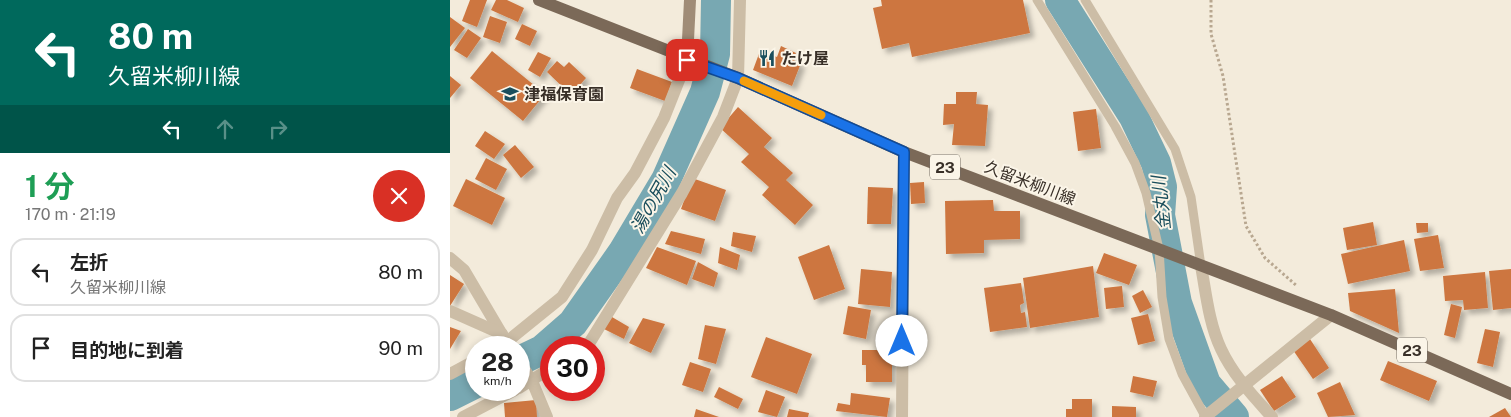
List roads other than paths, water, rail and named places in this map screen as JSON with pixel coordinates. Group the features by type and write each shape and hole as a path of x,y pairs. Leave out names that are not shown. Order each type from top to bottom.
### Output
{"main road":[{"name":"久留米柳川線","path":"539,0 736,78 904,152 1331,316 1511,394"}],"street":[{"path":"513,336 562,297 592,250 617,198 635,173 664,118 687,60 690,0"},
{"path":"594,336 682,193 723,116 736,78 740,0"},
{"path":"902,417 904,152"},
{"path":"450,258 464,270 500,336"},
{"path":"1203,267 1209,309 1221,348 1244,385 1272,417"},
{"path":"450,311 492,336"},
{"path":"1206,417 1331,316"},
{"path":"450,374 465,366"},
{"path":"532,381 540,376"},
{"path":"530,378 547,417"},
{"path":"464,417 494,401"}],"lane":[{"path":"1037,0 1115,126 1135,163 1146,193 1159,249 1162,297 1169,339 1182,374 1206,417"},
{"path":"1085,0 1175,149 1191,197 1203,267"}],"water":[{"path":"706,0 723,0 722,50 706,45"}],"waterway":[{"name":"湯の尻川","path":"530,356 542,350 573,323 623,252 666,180 705,92 715,54 716,0"},
{"name":"金丸川","path":"1060,0 1134,117 1156,163 1162,187 1160,215 1177,303 1206,384 1234,417"},
{"name":"湯の尻川","path":"450,396 465,388"}],"place":[{"name":"たけ屋","path":"767,58"},
{"name":"津福保育園","path":"510,94"}]}
